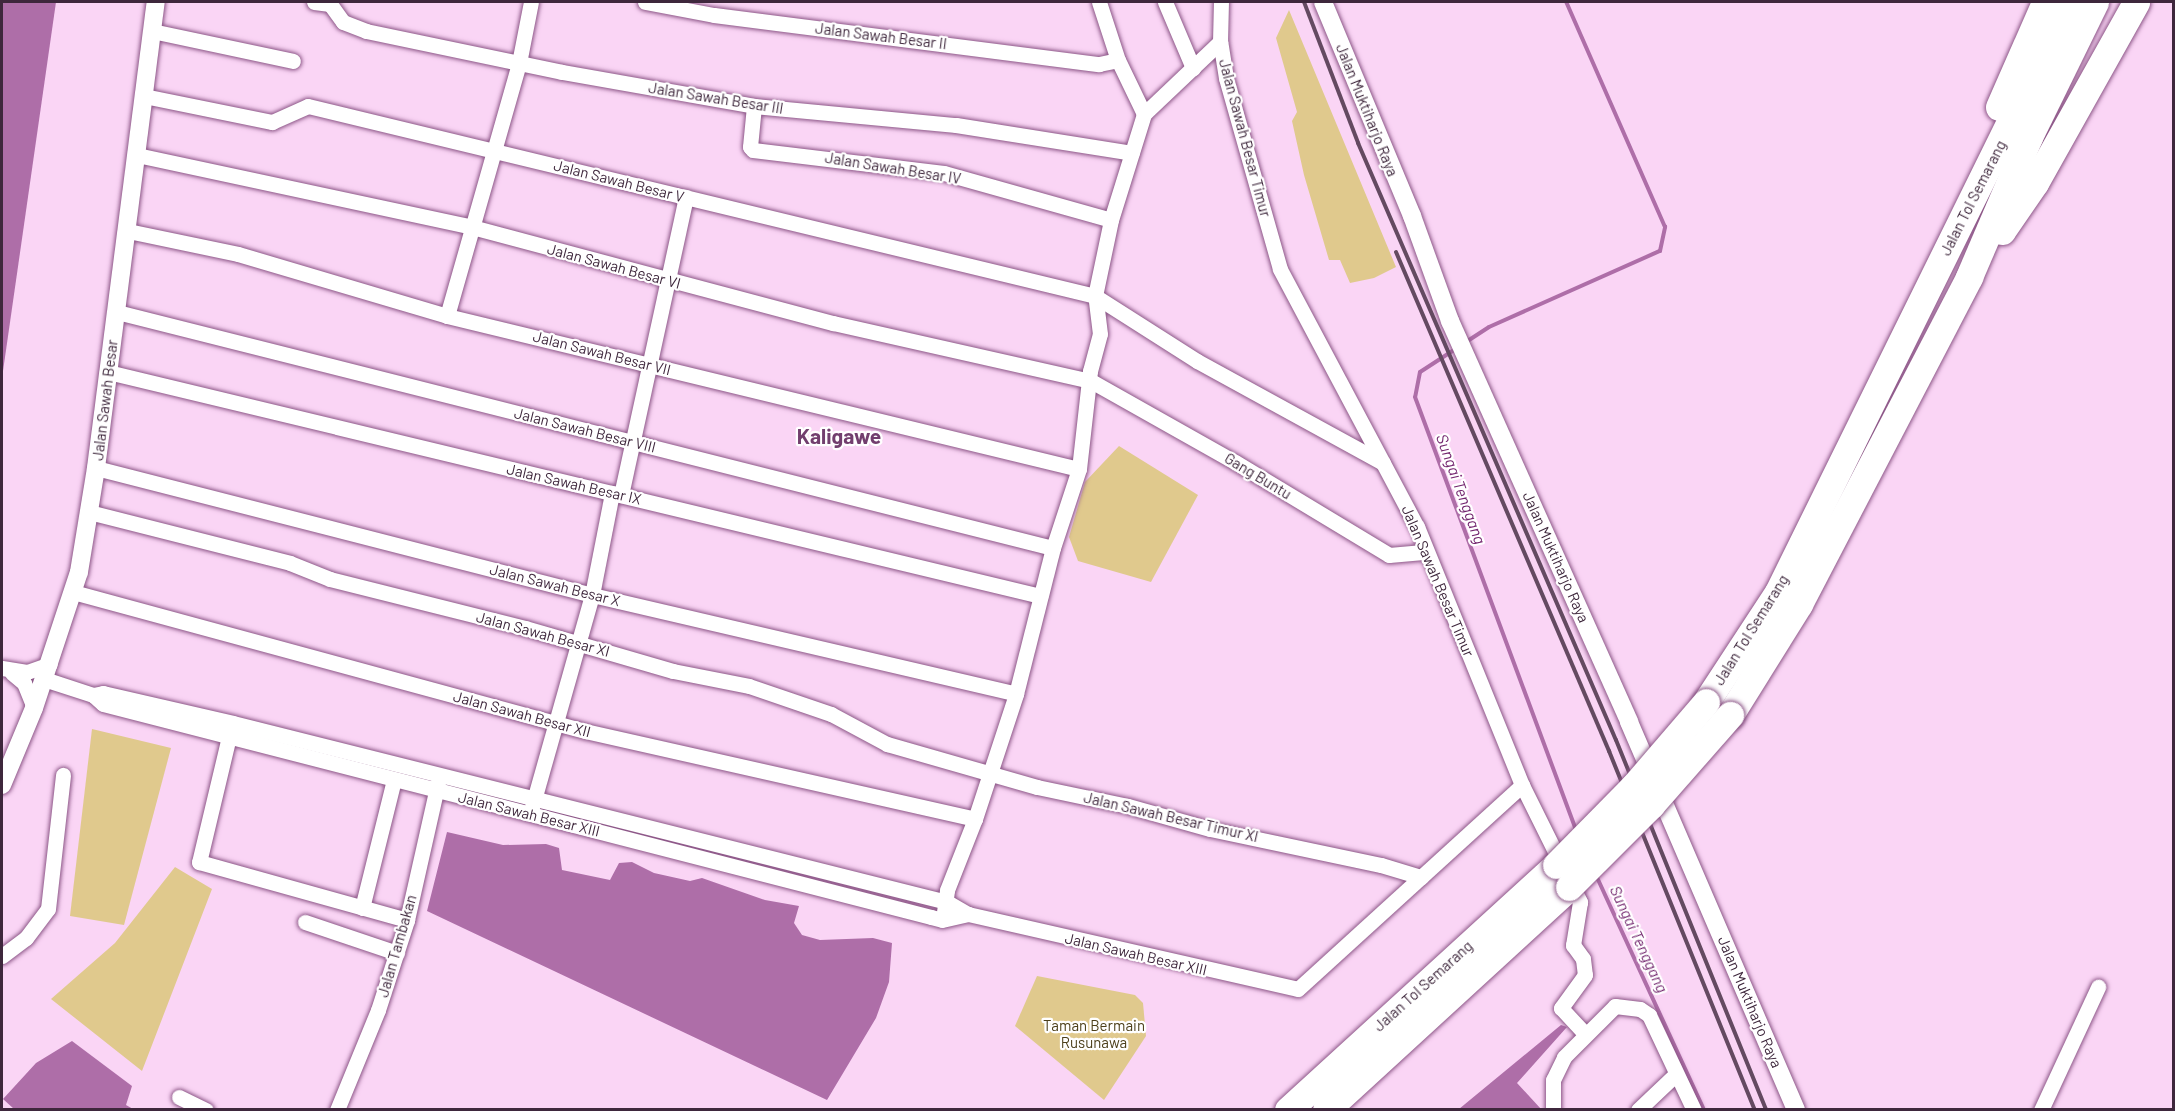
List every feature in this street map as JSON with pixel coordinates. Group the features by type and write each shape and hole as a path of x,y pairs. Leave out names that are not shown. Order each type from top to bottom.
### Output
{"highway":[{"path":"1939,265 1985,140 2045,2"},
{"name":"Jalan Tol Semarang","path":"1288,1110 1562,876 1651,805 1730,715 1799,604 1969,277 2018,134 2069,2"},
{"name":"Jalan Tol Semarang","path":"1326,1110 1562,876 1633,787 1706,702 1778,592 1939,265 2096,2"},
{"path":"1969,277 2035,183 2136,2"}],"street":[{"name":"Jalan Sawah Besar","path":"2,785 34,708 73,592 90,512 156,2"},
{"name":"Jalan Sawah Besar III","path":"314,2 330,4 343,22 366,31 519,63 754,106 956,124 1132,153"},
{"path":"447,316 519,63 531,2"},
{"name":"Jalan Sawah Besar II","path":"645,2 714,15 1100,64 1118,60"},
{"path":"1099,2 1118,60 1144,114"},
{"path":"1165,2 1193,68"},
{"name":"Jalan Sawah Besar Timur","path":"1221,2 1220,42 1226,78 1280,269 1383,463 1426,552 1522,785 1580,902 1573,945 1583,959 1585,975 1561,1008 1576,1025"},
{"name":"Jalan Muktiharjo Raya","path":"1323,2 1412,216 1450,321 1796,1110"},
{"path":"152,31 293,61"},
{"path":"942,920 947,896 991,773 1016,694 1053,548 1079,469 1100,334 1095,296 1111,220 1144,114 1220,42"},
{"name":"Jalan Sawah Besar V","path":"144,96 272,122 308,106 1095,296 1197,362 1383,463"},
{"name":"Jalan Sawah Besar IV","path":"754,106 750,147 753,150 944,173 1111,220"},
{"name":"Jalan Sawah Besar VI","path":"137,155 472,227 833,324 1091,381"},
{"path":"532,807 633,442 686,197"},
{"name":"Jalan Sawah Besar VII","path":"128,231 238,254 447,316 1079,469"},
{"name":"Jalan Sawah Besar VIII","path":"117,312 1053,548"},
{"name":"Jalan Sawah Besar IX","path":"108,372 1040,596"},
{"name":"Gang Buntu","path":"1091,381 1235,462 1389,555 1426,552"},
{"name":"Jalan Sawah Besar X","path":"96,468 592,595 1016,694"},
{"name":"Jalan Sawah Besar XI","path":"90,512 290,563 341,582 576,643 673,671 749,686 831,714 887,744 991,773"},
{"name":"Jalan Sawah Besar XII","path":"73,592 554,723 975,819"},
{"path":"7,670 47,671"},
{"path":"7,670 24,683 34,708"},
{"name":"Jalan Sawah Besar XIII","path":"47,671 93,695 103,704 231,730 532,807 942,920 968,914 1292,991 1303,986 1421,878"},
{"path":"231,730 199,862 407,920"},
{"name":"Jalan Sawah Besar XIII","path":"231,730 393,780 438,783"},
{"name":"Jalan Sawah Besar Timur XI","path":"991,773 1210,830 1381,865 1421,878"},
{"path":"2,956 26,938 48,909 63,775"},
{"path":"362,908 393,780"},
{"name":"Jalan Tambakan","path":"337,1110 364,1049 397,953 407,920 438,783"},
{"path":"1421,878 1522,785"},
{"name":"Jalan Sawah Besar XIII","path":"532,807 947,896 968,914"},
{"path":"305,922 397,953"},
{"path":"2041,1110 2098,987"},
{"path":"1553,1110 1553,1080 1576,1025 1615,1006 1640,1009 1649,1015 1694,1110"},
{"path":"1638,1110 1676,1074"},
{"path":"179,1097 206,1110"}],"green space":[{"path":"1289,10 1396,267 1374,278 1350,283 1340,260 1329,260 1304,175 1292,121 1297,112 1276,38"},
{"path":"1119,446 1198,495 1151,582 1078,561 1069,537 1085,482"},
{"path":"92,729 171,748 124,925 70,916"},
{"path":"175,867 212,889 142,1071 51,999 115,943"},
{"name":"Taman Bermain Rusunawa","path":"1037,976 1135,995 1143,1003 1146,1036 1104,1100 1015,1026"}],"shaded area":[{"path":"2,2 56,2 2,378"},
{"path":"447,832 503,845 546,844 559,848 562,870 610,880 619,863 632,862 654,873 690,881 702,878 765,900 799,906 794,923 802,935 820,940 873,938 892,943 889,982 876,1018 827,1100 427,911"},
{"path":"1561,1025 1567,1027 1517,1083 1541,1109 1459,1109"},
{"path":"72,1041 132,1086 126,1105 133,1109 14,1109 3,1099 36,1063"}],"waterway":[{"name":"Sungai Tenggang","path":"1466,342 1489,327 1660,251 1665,227 1566,2"},
{"name":"Sungai Tenggang","path":"1457,348 1420,372 1415,397 1576,831"},
{"name":"Sungai Tenggang","path":"1595,873 1704,1110"}],"railway":[{"path":"1304,2 1358,143 1616,740 1766,1110"},
{"path":"1396,252 1609,751 1755,1110"}],"district":[{"name":"Kaligawe","path":"839,436"}]}
